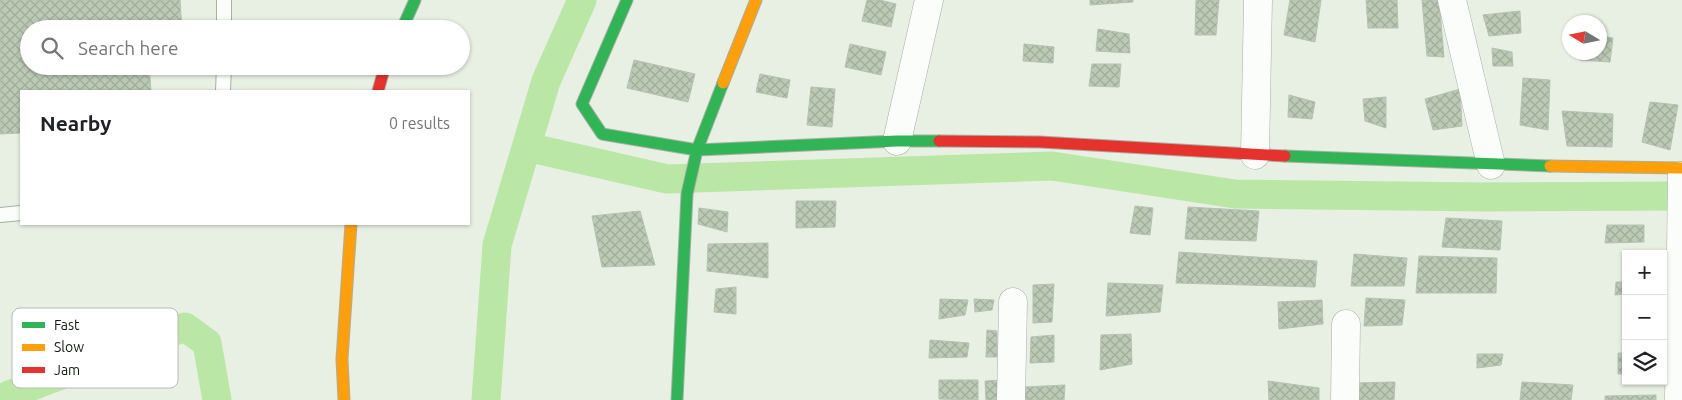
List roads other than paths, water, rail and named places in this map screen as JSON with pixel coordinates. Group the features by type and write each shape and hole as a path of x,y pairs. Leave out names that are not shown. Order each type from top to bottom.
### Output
{"street":[{"path":"406,20 415,0"},
{"path":"627,0 582,104 602,134 697,150 897,142 1040,142 1255,155 1491,165 1682,168"},
{"path":"677,400 687,194 693,162 756,0"},
{"path":"897,142 929,0"},
{"path":"1255,155 1258,0"},
{"path":"1452,0 1491,165"},
{"path":"378,90 382,75"},
{"path":"1679,400 1682,176"},
{"path":"344,400 342,360 350,225"},
{"path":"1011,400 1013,302"},
{"path":"1345,400 1346,324"}],"lane":[{"path":"224,0 224,20"},
{"path":"224,75 224,90"},
{"path":"0,215 20,213"}],"waterway":[{"path":"486,400 497,245 546,81 582,0"},
{"path":"527,147 667,179 1052,166 1235,194 1487,197 1682,196"},
{"path":"178,330 185,327 207,343 217,400"},
{"path":"9,395 27,388"}]}
